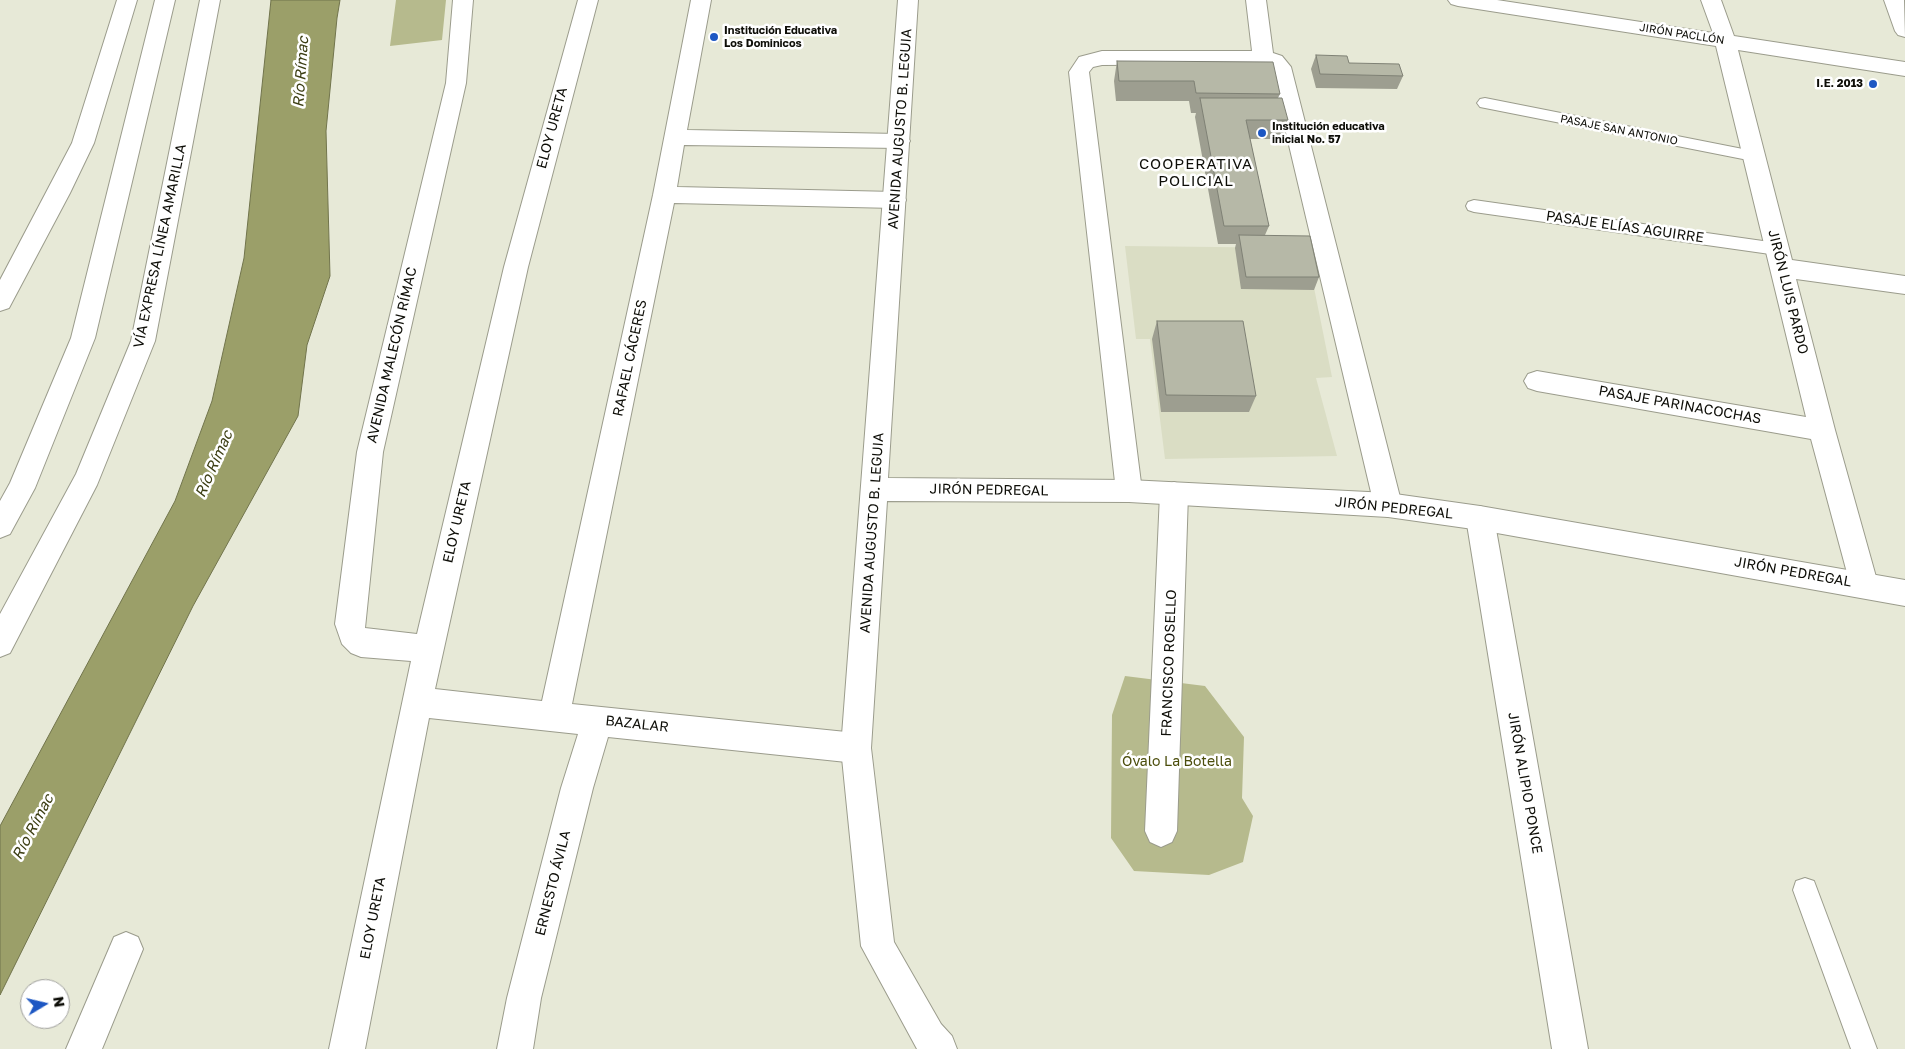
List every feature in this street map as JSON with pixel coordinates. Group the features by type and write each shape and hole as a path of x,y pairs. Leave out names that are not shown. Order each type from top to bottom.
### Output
{"main road":[{"path":"0,302 59,194 83,143 127,0"},
{"path":"0,526 22,488 83,338 165,0"},
{"name":"VÍA EXPRESA LÍNEA AMARILLA","path":"0,643 88,478 143,340 210,0"},
{"name":"AVENIDA MALECÓN RÍMAC","path":"428,649 361,643 352,635 350,624 370,452 387,372 456,83 463,0"},
{"name":"ELOY URETA","path":"347,1049 428,649 516,266 588,0"},
{"name":"RAFAEL CÁCERES","path":"554,715 676,137 701,0"},
{"name":"AVENIDA AUGUSTO B. LEGUIA","path":"908,0 876,488 856,748 878,946 938,1049"},
{"path":"1256,0 1262,57"},
{"name":"JIRÓN PACLLÓN","path":"1458,0 1905,69"},
{"name":"JIRÓN LUIS PARDO","path":"1712,0 1725,40 1822,430 1864,584"},
{"path":"1894,0 1905,31"},
{"path":"1129,491 1126,452 1079,72 1086,62 1102,58 1262,57 1275,61 1281,68 1388,505"},
{"path":"676,137 899,141"},
{"path":"664,195 895,200"},
{"path":"1780,258 1905,285"},
{"name":"PASAJE PARINACOCHAS","path":"1537,381 1822,430"},
{"name":"JIRÓN PEDREGAL","path":"876,488 1129,491 1388,505 1480,518 1864,584 1905,593"},
{"name":"FRANCISCO ROSELLO","path":"1161,831 1175,528 1174,494"},
{"name":"JIRÓN ALIPIO PONCE","path":"1480,518 1570,1049"},
{"name":"BAZALAR","path":"417,702 856,748"},
{"name":"ERNESTO ÁVILA","path":"515,1049 528,979 576,788 598,720"},
{"path":"84,1049 126,949"}],"lane":[{"name":"PASAJE SAN ANTONIO","path":"1485,103 1754,156"},
{"name":"PASAJE ELÍAS AGUIRRE","path":"1474,206 1780,258"},
{"path":"1804,890 1864,1049"}],"shaded area":[{"path":"1125,246 1306,248 1332,377 1316,378 1337,456 1165,459 1150,339 1136,339"}],"green space":[{"path":"396,0 446,0 442,40 390,46"},
{"name":"Óvalo La Botella","path":"1125,676 1205,686 1244,737 1242,798 1253,816 1243,862 1209,875 1134,871 1111,838 1112,715"}],"water":[{"name":"Río Rímac","path":"271,0 340,0 326,131 330,276 307,345 298,416 193,606 0,995 0,826 175,501 212,401 244,258"}],"building":[{"path":"1316,55 1347,56 1349,63 1399,64 1403,76 1320,74"},
{"path":"1117,61 1273,62 1280,94 1196,93 1194,81 1119,81"},
{"path":"1200,98 1282,98 1288,120 1246,120 1269,226 1224,226"},
{"path":"1239,235 1310,236 1319,277 1246,277"},
{"path":"1157,321 1243,321 1256,396 1166,395"}],"place":[{"name":"Institución Educativa Los Dominicos","path":"714,37"},
{"name":"I.E. 2013","path":"1873,84"},
{"name":"Institución educativa inicial No. 57","path":"1262,133"}],"district":[{"name":"COOPERATIVA POLICIAL","path":"1196,172"}]}
